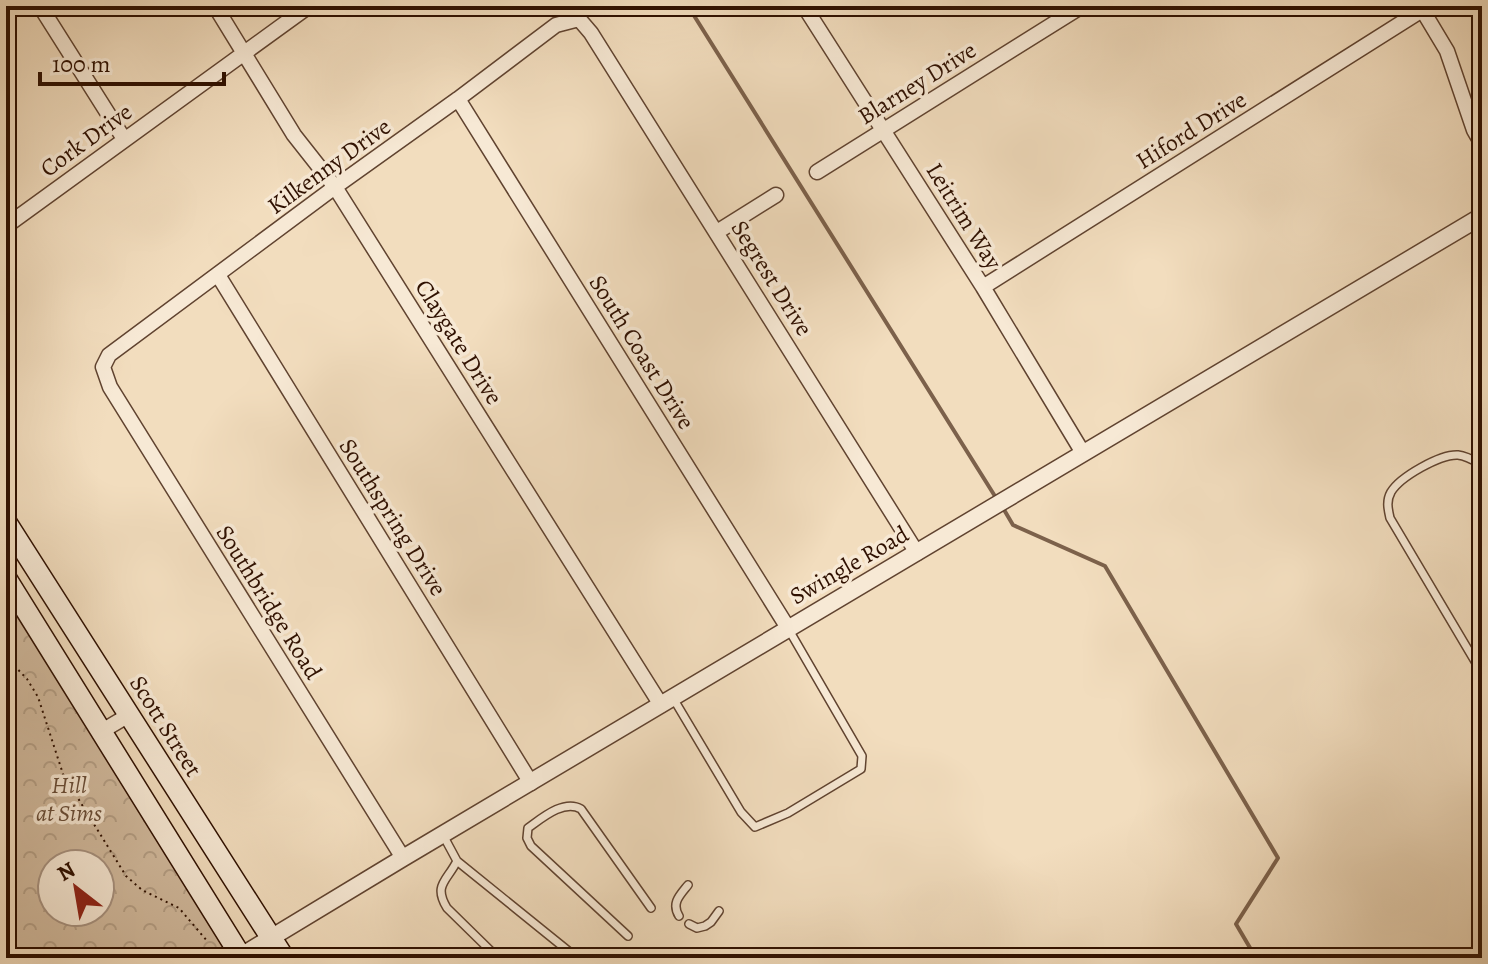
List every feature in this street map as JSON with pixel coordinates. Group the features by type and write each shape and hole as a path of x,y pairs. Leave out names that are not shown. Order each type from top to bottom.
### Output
{"main road":[{"name":"Scott Street","path":"9,532 284,958"},
{"path":"6,578 242,957"}],"street":[{"path":"40,6 124,139"},
{"name":"Claygate Drive","path":"215,6 294,135 335,187 667,702"},
{"name":"Cork Drive","path":"6,226 309,6"},
{"name":"Leitrim Way","path":"804,6 983,287 1083,453"},
{"name":"Blarney Drive","path":"817,172 1082,6"},
{"path":"1421,8 1447,51 1474,130 1482,144"},
{"name":"Hiford Drive","path":"983,287 1421,8"},
{"name":"Kilkenny Drive","path":"103,367 109,355 556,25 579,19 587,29"},
{"name":"Segrest Drive","path":"587,29 917,553"},
{"name":"South Coast Drive","path":"458,99 788,628"},
{"path":"717,232 776,195"},
{"name":"Swingle Road","path":"242,957 1482,216"},
{"name":"Southspring Drive","path":"218,275 531,783"},
{"name":"Southbridge Road","path":"103,367 110,387 403,858"},
{"path":"102,731 129,715"}],"lane":[{"path":"1482,465 1458,455 1440,458 1409,475 1391,492 1387,506 1390,518 1476,663 1482,667"},
{"path":"667,702 741,812 755,827 788,813 861,769 862,756 788,628"},
{"path":"628,936 531,846 527,838 528,828 567,805 577,806 651,908"},
{"path":"443,835 457,861 577,958"},
{"path":"457,861 440,887 442,901 498,958"},
{"path":"679,916 677,899 688,885"},
{"path":"689,924 697,928 705,926 719,911"}],"path":[{"path":"6,657 27,679 38,697 63,774 126,876 142,890 179,908 208,942"}],"green space":[{"name":"Hill at Sims","path":"6,573 239,958 6,958"}],"waterway":[{"path":"688,6 998,501"},
{"path":"1003,508 1013,525 1105,566 1278,858 1236,924 1256,958"}]}
